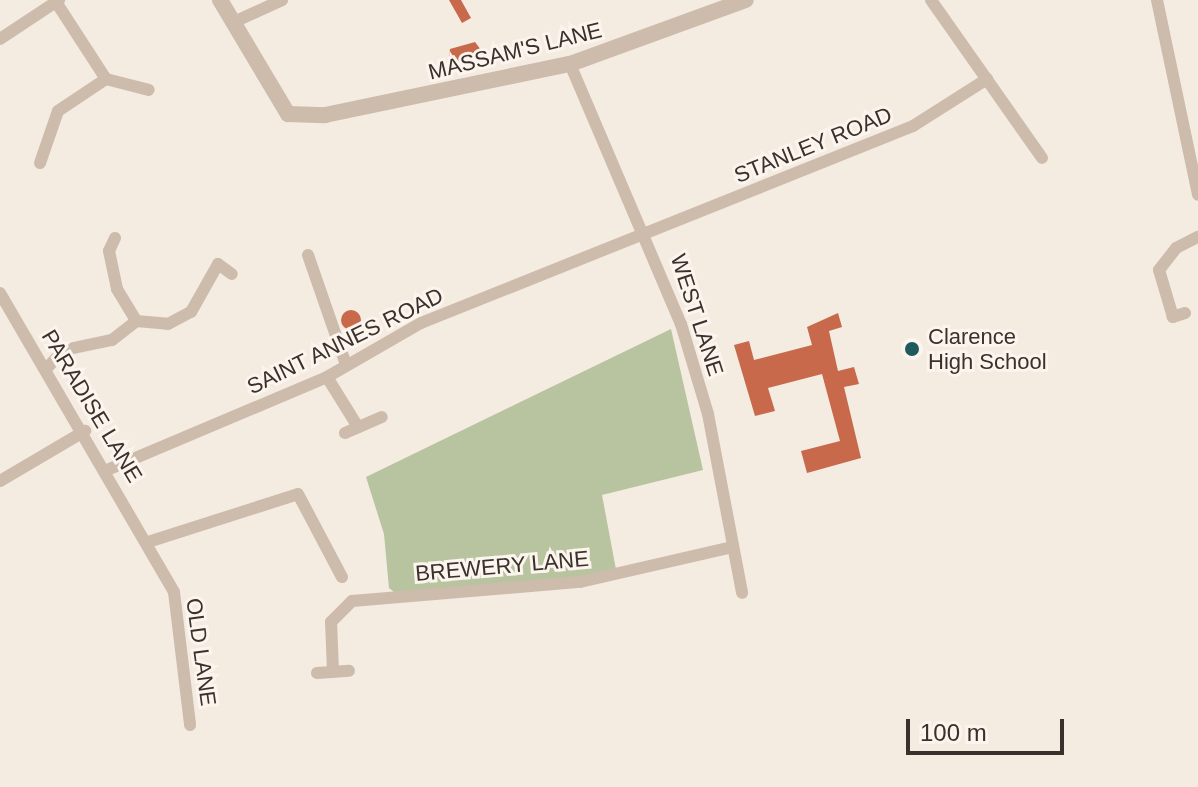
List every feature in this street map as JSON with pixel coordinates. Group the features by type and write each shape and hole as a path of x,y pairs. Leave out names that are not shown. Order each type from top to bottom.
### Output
{"street":[{"path":"220,0 234,22 282,0"},
{"name":"MASSAM'S LANE","path":"234,22 288,114 373,107 570,64 746,0"},
{"path":"931,0 1042,158"},
{"path":"1157,0 1198,195"},
{"path":"0,39 57,1 106,79 149,90"},
{"name":"WEST LANE","path":"570,64 646,231 708,414 742,593"},
{"path":"40,163 58,111 106,79"},
{"name":"STANLEY ROAD","path":"646,231 913,126 987,79"},
{"name":"SAINT ANNES ROAD","path":"107,470 327,377 421,323 646,231"},
{"path":"1185,313 1173,317 1159,270 1176,248 1198,237"},
{"path":"115,238 103,250 117,289 136,321"},
{"path":"308,255 346,365"},
{"path":"47,368 64,350 112,340 136,321 168,324 191,312 218,264 232,274"},
{"name":"PARADISE LANE","path":"0,293 85,431 148,542"},
{"path":"327,377 358,427"},
{"path":"345,433 382,417"},
{"path":"0,481 85,431"},
{"path":"148,542 298,494 342,577"},
{"name":"OLD LANE","path":"148,542 174,592 190,725"},
{"name":"BREWERY LANE","path":"333,671 331,622 352,601 580,582 733,547"},
{"path":"317,673 349,671"}],"green space":[{"path":"671,329 703,470 602,495 617,575 398,595 389,588 384,534 366,477"}],"building":[{"path":"449,0 461,0 471,18 462,23"},
{"path":"475,42 484,54 448,64 450,49"},
{"path":"351,310 358,313 361,320 358,327 351,330 344,327 341,320 344,313"},
{"path":"838,313 842,327 829,331 838,371 854,367 859,384 844,387 861,458 807,473 801,451 840,441 822,374 768,388 775,411 755,416 734,345 749,341 754,360 812,345 807,327"}],"place":[{"name":"Clarence High School","path":"912,349"}]}
